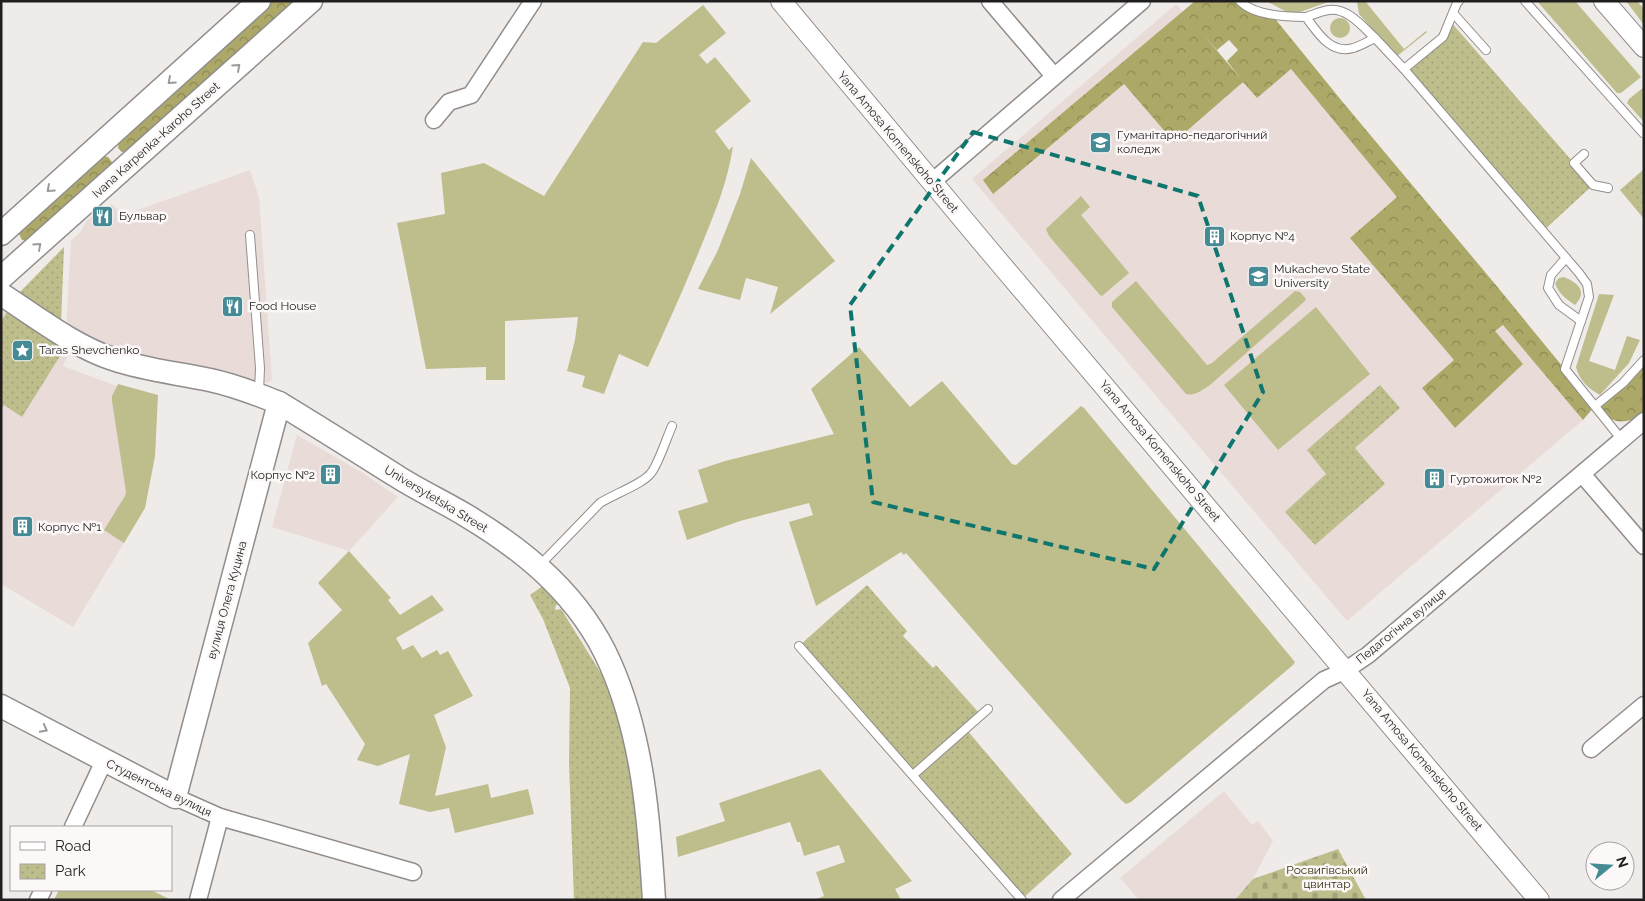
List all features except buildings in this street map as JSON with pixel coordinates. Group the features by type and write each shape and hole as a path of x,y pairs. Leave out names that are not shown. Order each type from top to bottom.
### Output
{"main road":[{"path":"1,234 259,1"},
{"name":"Ivana Karpenka-Karoho Street","path":"1,278 311,1"},
{"path":"103,142 125,167"},
{"name":"Universytetska Street","path":"7,298 72,340 112,359 212,381 258,394 279,403 509,543 557,583 594,632 610,661 622,692 641,772 648,821 654,900"},
{"name":"вулиця Олега Куцина","path":"176,797 279,403"},
{"name":"Студентська вулиця","path":"1,706 176,797"}],"street":[{"path":"434,120 449,102 471,95 533,1"},
{"name":"Yana Amosa Komenskoho Street","path":"781,1 1540,900"},
{"path":"990,1 1054,76"},
{"path":"932,182 1142,1"},
{"path":"1604,1 1644,47"},
{"name":"Педагогічна вулиця","path":"1061,900 1324,680 1346,670 1368,656 1644,421"},
{"path":"1582,474 1644,546"},
{"path":"1591,749 1644,705"},
{"path":"73,826 104,761"},
{"name":"Студентська вулиця","path":"176,797 220,816 413,872"},
{"path":"198,900 220,816"}],"lane":[{"path":"1240,1 1245,6 1283,17 1306,17 1330,9 1345,13 1357,21 1375,38 1404,70 1587,284 1589,297 1565,369 1622,440"},
{"path":"1404,70 1443,36 1459,1"},
{"path":"1525,1 1643,133"},
{"path":"1453,13 1486,50"},
{"path":"1306,17 1320,36 1340,49 1352,49 1375,38"},
{"path":"1584,154 1574,163 1593,185 1608,188"},
{"path":"250,235 260,368 258,394"},
{"path":"1566,258 1551,275 1548,288 1559,305 1581,321"},
{"path":"1594,406 1623,383 1644,360"},
{"path":"538,566 600,503 612,495 644,480 652,472 672,426"},
{"path":"799,646 1022,900"},
{"path":"913,776 988,709"}],"highlighted area":[{"path":"973,132 1198,196 1263,392 1154,569 873,502 850,305"}],"shaded area":[{"name":"Mukachevo State University","path":"1176,4 1257,98 1291,69 1583,420 1347,621 972,179"},
{"path":"250,170 259,197 272,380 267,383 256,383 104,350 66,327 71,241 91,217 104,211 111,204 121,212 121,216"},
{"path":"4,304 71,349 63,366 157,401 155,456 145,508 73,627 1,584 1,308"},
{"path":"297,435 363,473 398,497 349,551 272,527"},
{"path":"1224,791 1252,825 1258,821 1273,841 1253,879 1235,900 1139,900 1120,878"}],"green space":[{"path":"273,1 297,1 130,151 122,152 118,148 119,141"},
{"path":"1195,1 1240,1 1272,15 1595,406 1583,420 1503,325 1495,331 1523,364 1455,428 1422,388 1454,360 1350,238 1397,197 1291,69 1257,98 1243,82 1174,142 1124,84 993,194 983,180","holes":["1203,34 1217,50 1229,40 1238,50 1227,61 1241,79"]},
{"path":"1266,1 1331,1 1300,12 1287,12"},
{"path":"1357,1 1365,1 1404,49 1427,32 1396,57 1359,14"},
{"path":"1537,1 1575,1 1641,77 1621,93 1617,93"},
{"path":"1626,1 1637,1 1644,9 1644,25"},
{"path":"703,5 726,33 699,55 707,64 715,57 751,101 715,131 729,150 733,146 724,184 696,260 648,367 619,354 604,394 582,387 585,376 567,371 575,340 578,317 505,321 505,380 486,380 486,367 426,369 397,223 445,214 441,173 484,163 544,196 643,42 656,43"},
{"path":"1336,18 1344,18 1350,24 1350,32 1344,38 1336,38 1330,32 1330,24"},
{"path":"1450,21 1593,185 1542,232 1404,69 1443,37"},
{"path":"1644,87 1644,122 1627,103 1629,99"},
{"path":"103,156 108,157 112,162 111,166 27,241 22,240 19,234 25,224"},
{"path":"751,158 835,261 770,314 778,287 746,278 740,300 698,289 718,250 740,194"},
{"path":"1644,169 1644,219 1620,190"},
{"path":"1644,172 1644,215 1623,190"},
{"path":"1081,196 1090,207 1081,215 1129,273 1102,296 1049,236 1046,229"},
{"path":"64,247 61,324 25,300 20,292"},
{"path":"1564,277 1580,288 1581,296 1575,305 1563,296 1556,287 1555,283 1559,278"},
{"path":"1136,281 1207,365 1212,363 1295,291 1300,292 1306,299 1210,385 1199,392 1186,394 1112,307 1112,302"},
{"path":"1599,294 1614,295 1589,361 1615,370 1627,336 1640,340 1629,363 1600,395 1585,384 1579,376 1576,367"},
{"path":"1316,307 1370,374 1278,450 1224,385"},
{"path":"7,312 65,348 22,417 4,405 1,409 1,321"},
{"path":"859,347 910,407 942,381 1012,464 1016,465 1081,406 1084,408 1295,662 1293,665 1131,802 1126,804 906,553 904,555 901,552 816,606 789,522 813,515 809,503 740,521 687,540 678,511 708,502 698,470 725,461 834,434 811,389"},
{"path":"1644,366 1644,414 1625,421 1609,418 1600,407 1627,384"},
{"path":"118,384 158,395 155,456 145,508 124,543 104,530 126,492 112,401 112,396"},
{"path":"1380,385 1400,408 1355,448 1385,484 1315,545 1285,512 1326,474 1307,450"},
{"path":"349,551 391,598 388,600 400,615 432,595 444,610 396,638 403,650 413,645 422,658 437,650 440,655 448,651 473,696 434,715 446,747 435,796 488,784 491,798 528,789 534,814 455,833 449,808 430,812 399,804 410,754 378,766 357,760 365,744 326,684 322,686 308,643 342,610 318,583"},
{"path":"544,585 558,605 556,605 555,610 561,609 622,707 630,744 644,900 574,900 569,763 570,688 543,619 530,595"},
{"path":"867,585 907,631 903,636 933,668 936,665 981,715 966,729 1072,854 1022,899 799,646"},
{"path":"820,769 912,881 895,889 901,900 814,900 824,896 816,872 845,862 839,845 804,856 800,842 797,842 790,822 678,857 676,837 725,821 719,803"},
{"name":"Росвигівський цвинтар","path":"1338,849 1366,900 1235,900 1253,879"},
{"path":"58,891 153,891 171,900 54,900"}],"place":[{"name":"Гуманітарно-педагогічний коледж","path":"1101,142"},
{"name":"Бульвар","path":"103,216"},
{"name":"Корпус №4","path":"1214,236"},
{"name":"Mukachevo State University","path":"1258,276"},
{"name":"Food House","path":"233,306"},
{"name":"Taras Shevchenko","path":"23,350"},
{"name":"Корпус №2","path":"331,475"},
{"name":"Гуртожиток №2","path":"1434,479"},
{"name":"Корпус №1","path":"22,527"}]}
